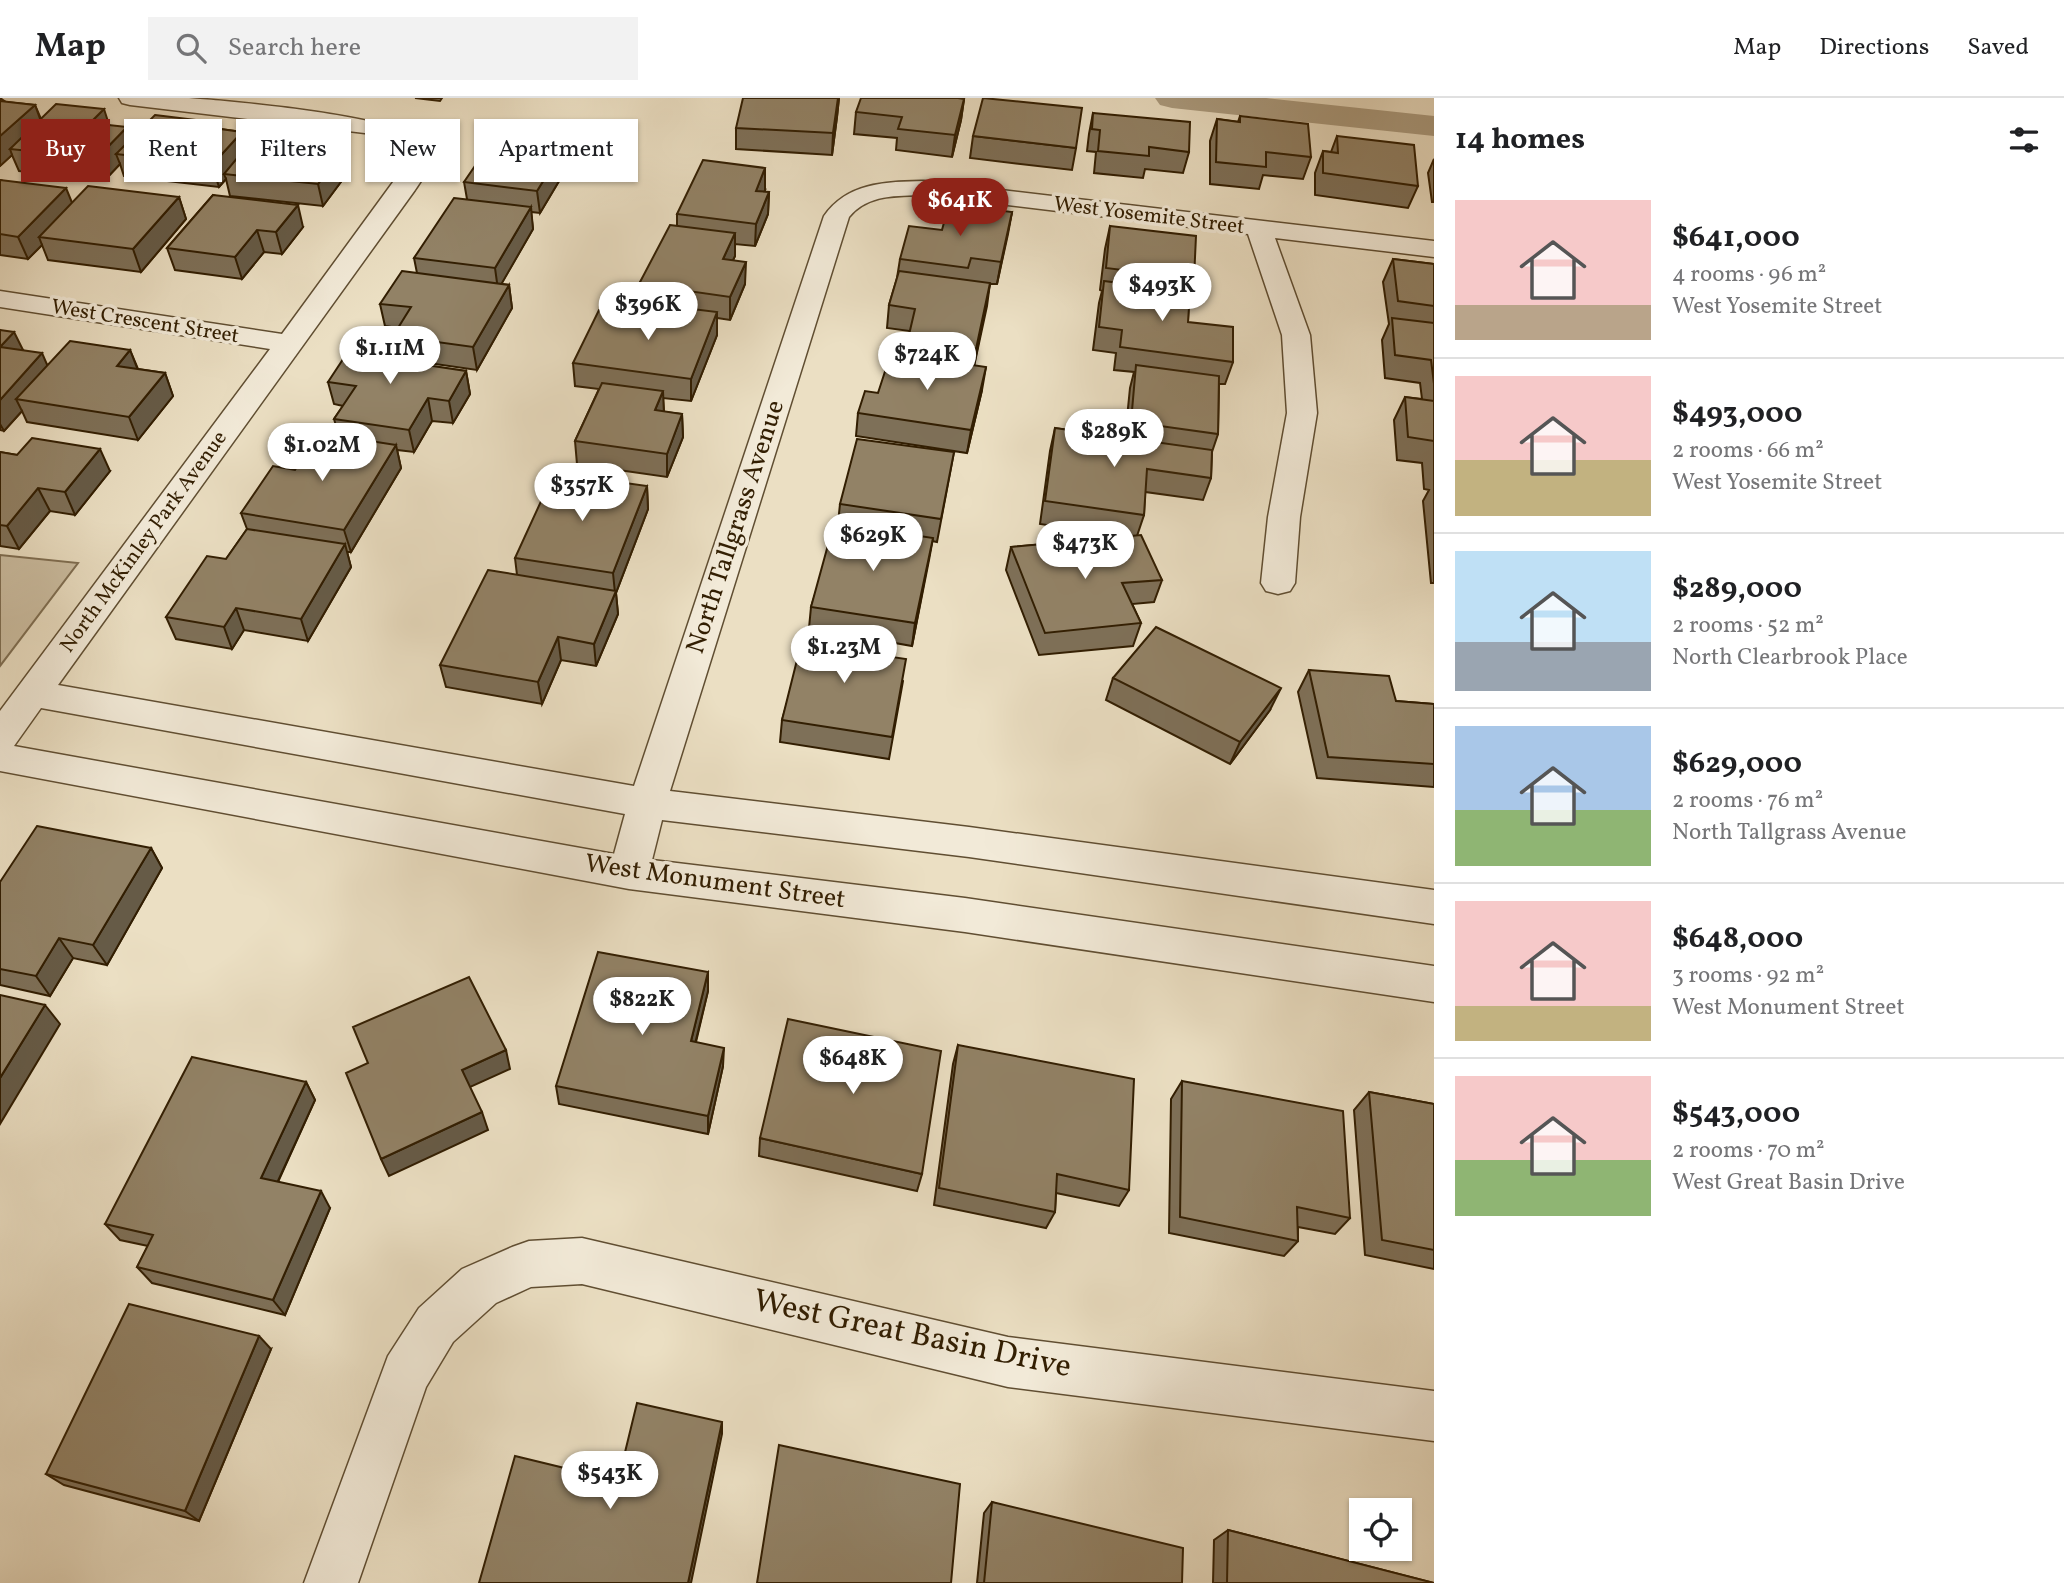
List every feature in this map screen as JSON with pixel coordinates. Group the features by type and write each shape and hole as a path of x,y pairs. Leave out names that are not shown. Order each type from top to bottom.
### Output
{"street":[{"name":"North McKinley Park Avenue","path":"0,738 419,163 418,148 409,140 390,131 368,126 130,98"},
{"name":"West Yosemite Street","path":"864,195 889,189 924,188 1434,248"},
{"name":"North Tallgrass Avenue","path":"629,873 647,803 837,216 843,206 864,195"},
{"path":"1259,229 1296,335 1302,413 1284,517 1278,583"},
{"name":"West Crescent Street","path":"0,299 289,344"},
{"path":"33,694 647,803 969,842 1434,907"},
{"name":"West Monument Street","path":"0,758 629,873 965,915 1434,984"},
{"name":"West Great Basin Drive","path":"331,1583 406,1374 436,1325 479,1286 529,1264 582,1262 1008,1362 1434,1416"}],"shaded area":[{"path":"0,555 78,563 0,666"}],"building":[{"path":"743,98 838,98 833,133 736,128"},
{"path":"861,98 964,99 955,135 898,129 902,117 856,112"},
{"path":"983,98 1082,108 1076,148 973,136"},
{"path":"0,101 35,105 0,136"},
{"path":"56,104 104,109 94,119 41,119"},
{"path":"1093,113 1190,122 1189,152 1149,147 1149,156 1098,151 1100,130 1092,129"},
{"path":"155,115 188,119 151,119"},
{"path":"1240,116 1308,124 1311,157 1266,152 1266,167 1216,162 1217,119 1240,122"},
{"path":"110,125 124,127 124,130 110,145"},
{"path":"222,129 236,131 236,139 222,154"},
{"path":"1337,136 1414,145 1418,186 1323,173 1323,151 1338,153"},
{"path":"21,138 21,150 10,149"},
{"path":"124,146 124,155 116,154"},
{"path":"236,159 236,175 224,174"},
{"path":"703,160 765,168 756,191 769,192 756,224 677,214"},
{"path":"474,167 474,182 543,182 537,191 464,182"},
{"path":"0,180 66,188 18,237 0,234"},
{"path":"88,186 179,197 133,249 39,237"},
{"path":"213,195 298,205 276,232 257,230 235,257 167,248"},
{"path":"454,198 531,207 495,268 414,258"},
{"path":"949,204 1012,212 1001,262 971,258 968,268 900,259 909,226 942,230"},
{"path":"670,225 735,233 723,259 746,262 730,297 639,284"},
{"path":"1110,226 1196,236 1194,279 1106,268"},
{"path":"1393,259 1434,264 1434,306 1398,301"},
{"path":"402,271 509,285 473,347 393,336 411,307 380,304"},
{"path":"899,271 990,283 976,349 908,339 915,309 889,305"},
{"path":"1104,281 1190,292 1188,322 1233,327 1233,362 1120,347 1122,330 1099,327"},
{"path":"676,307 717,312 691,379 573,363 599,310 670,319"},
{"path":"1392,318 1434,323 1434,384 1431,360 1395,355"},
{"path":"0,330 14,332 0,347"},
{"path":"70,341 130,350 117,366 165,373 129,417 16,399"},
{"path":"353,344 412,352 406,362 466,371 449,401 428,398 409,430 334,419 356,386 328,382"},
{"path":"0,347 42,353 0,400"},
{"path":"891,353 986,367 971,430 858,413 865,391 878,393"},
{"path":"1136,365 1219,376 1218,434 1131,422"},
{"path":"602,383 663,391 655,410 682,414 667,454 575,441"},
{"path":"1405,397 1434,401 1434,441 1408,437"},
{"path":"1055,428 1212,450 1211,478 1147,469 1144,515 1045,501"},
{"path":"319,433 396,445 344,530 241,513 273,466 295,470"},
{"path":"32,438 100,449 65,492 38,488 7,526 0,525 0,452 17,455"},
{"path":"857,439 954,452 941,519 840,504"},
{"path":"554,473 647,486 613,573 515,558"},
{"path":"834,523 933,538 915,623 811,607"},
{"path":"247,529 345,544 301,619 236,608 224,627 166,617 207,556 226,559"},
{"path":"1141,535 1162,580 1122,583 1141,623 1045,633 1011,547"},
{"path":"488,570 616,591 594,644 558,637 538,682 440,665"},
{"path":"1156,627 1281,688 1240,742 1113,678"},
{"path":"805,628 861,636 858,652 906,659 892,737 782,720"},
{"path":"1309,670 1389,676 1396,701 1434,704 1434,764 1328,757"},
{"path":"37,826 151,848 93,945 59,938 36,976 0,969 0,882"},
{"path":"598,952 708,972 691,1041 724,1048 708,1116 556,1086"},
{"path":"469,977 506,1050 462,1070 482,1112 381,1159 346,1073 368,1063 353,1027"},
{"path":"0,995 45,1005 0,1078"},
{"path":"788,1019 941,1051 922,1174 760,1138"},
{"path":"958,1045 1134,1079 1129,1190 1057,1174 1055,1212 939,1188"},
{"path":"192,1057 306,1082 261,1178 321,1191 273,1300 137,1267 153,1235 105,1224"},
{"path":"1182,1081 1343,1111 1350,1218 1297,1207 1298,1241 1180,1217"},
{"path":"1369,1092 1434,1104 1434,1250 1382,1240"},
{"path":"129,1304 259,1336 185,1511 46,1474"},
{"path":"637,1403 722,1422 688,1583 479,1583 515,1456 618,1481"},
{"path":"779,1445 960,1484 951,1583 757,1583"},
{"path":"992,1502 1183,1548 1182,1583 984,1583"},
{"path":"1228,1530 1434,1583 1227,1583"}],"waterway":[{"path":"1172,98 1434,126"}]}
